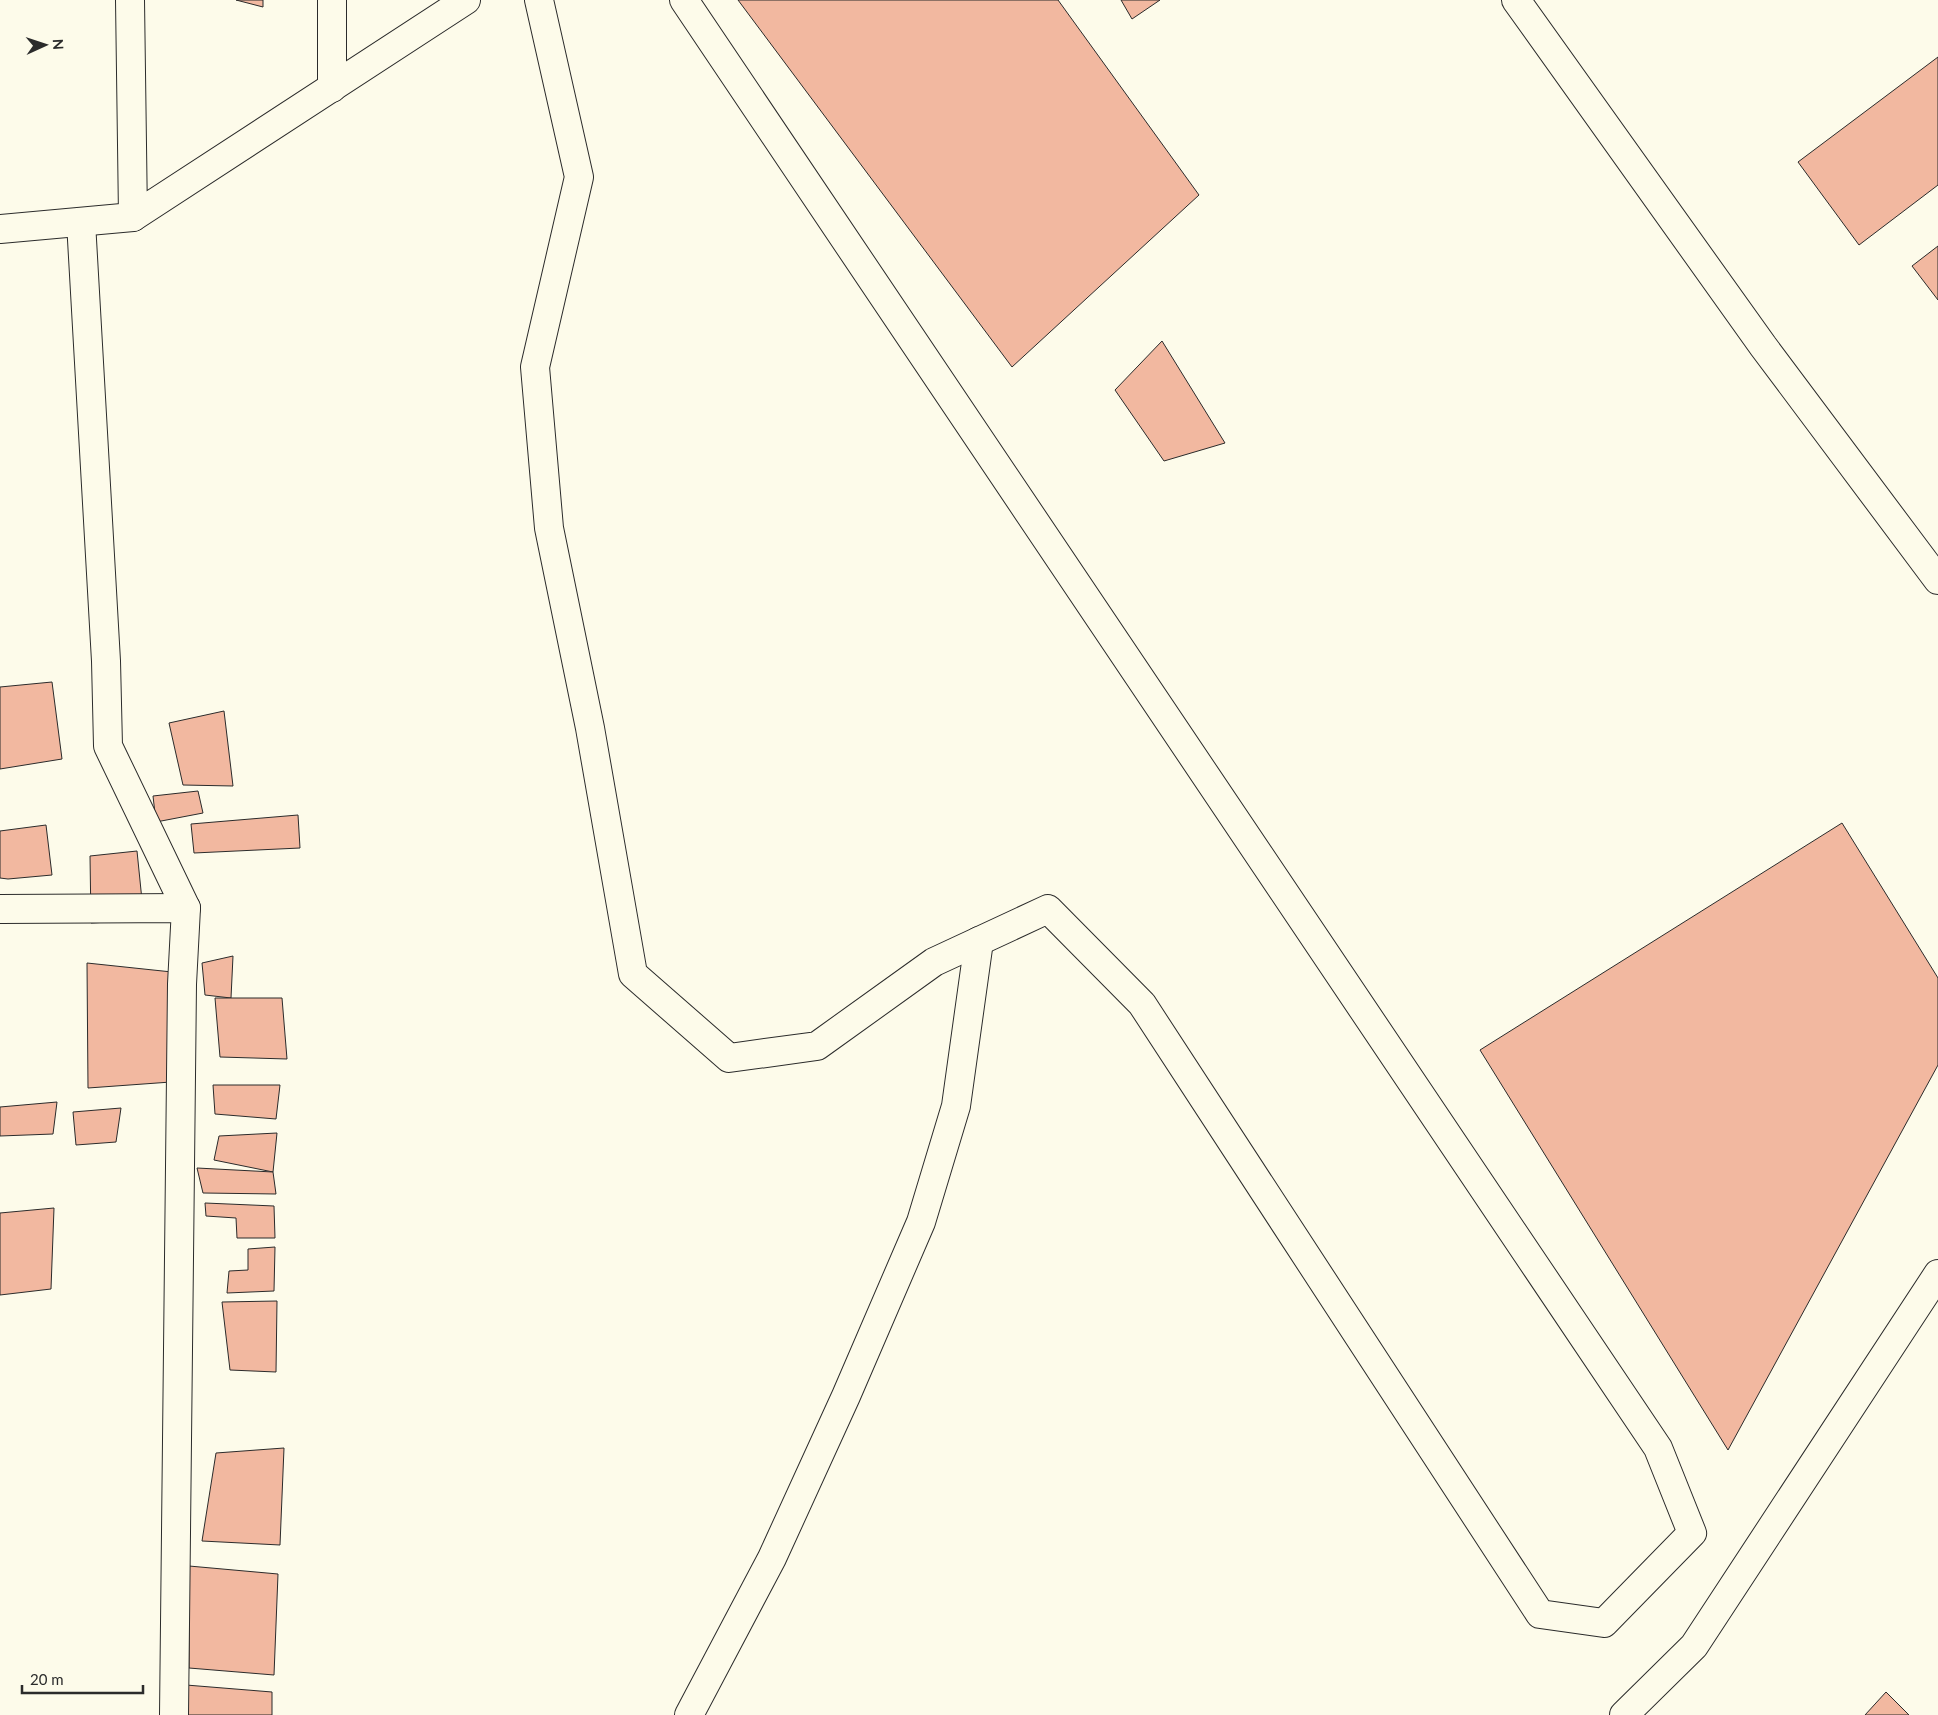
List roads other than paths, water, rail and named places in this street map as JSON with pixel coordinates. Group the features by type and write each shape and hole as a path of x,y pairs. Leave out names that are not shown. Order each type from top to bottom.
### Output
{"street":[{"path":"130,0 134,217"},
{"path":"332,0 332,88"},
{"path":"0,229 134,217 466,0"},
{"path":"539,0 579,177 535,367 549,528 590,728 633,974 729,1058 817,1046 934,962 1048,909 1142,1004 1540,1614 1604,1623 1692,1533 1658,1448 684,0"},
{"path":"1516,0 1763,346 1938,580"},
{"path":"81,222 105,642 108,746 186,908 182,984 174,1715"},
{"path":"0,909 186,908"},
{"path":"689,1715 772,1558 846,1396 921,1222 956,1106 980,941"},
{"path":"1624,1715 1694,1646 1938,1274"}]}
